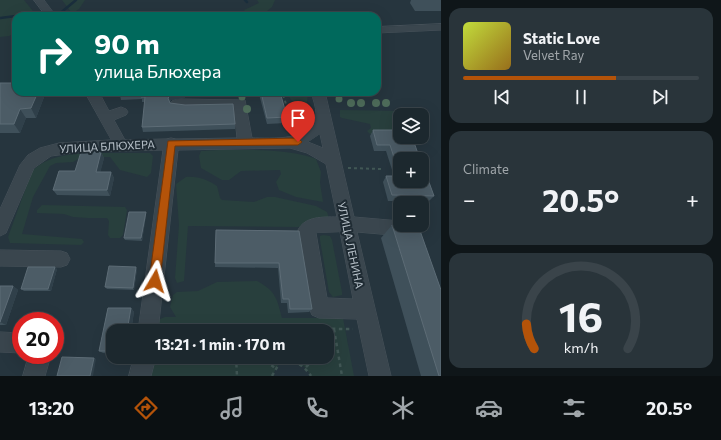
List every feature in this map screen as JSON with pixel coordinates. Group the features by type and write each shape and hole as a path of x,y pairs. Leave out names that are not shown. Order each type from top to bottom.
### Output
{"street":[{"path":"39,0 47,12"},
{"path":"381,30 441,27"},
{"path":"94,96 120,144"},
{"name":"УЛИЦА ЛЕНИНА","path":"319,96 338,165 346,226 380,376"},
{"path":"177,104 240,103 246,143"},
{"path":"106,118 121,112"},
{"name":"УЛИЦА БЛЮХЕРА","path":"0,228 4,210 25,169 34,158 41,154 64,147 120,144 290,143 307,137 317,127 323,115"},
{"path":"149,324 171,143"},
{"path":"290,143 312,149 338,165"},
{"path":"365,309 319,308 307,230 313,226 400,227 416,233 421,247"},
{"path":"0,258 61,259"},
{"path":"0,342 12,343"},
{"path":"34,376 37,364"},
{"path":"140,376 143,364"}],"path":[{"path":"283,96 294,128"},
{"path":"338,165 381,169"},
{"path":"342,376 334,329 357,329"},
{"path":"272,376 275,368 281,362 288,360 294,360 306,367 311,376"},
{"path":"236,364 236,376"},
{"path":"270,364 275,368"},
{"path":"306,367 309,364"}],"green space":[{"path":"0,0 24,0 34,12 12,12 12,35 0,37"},
{"path":"62,0 85,0 79,9 74,12 71,12"},
{"path":"257,0 275,0 272,7 266,12 245,12 244,10 259,3"},
{"path":"289,96 308,96 307,103 310,114 303,122 296,119 299,112"},
{"path":"340,110 393,111 393,136 370,134 367,131 371,128 370,124 340,117"},
{"path":"201,151 276,151 305,155 316,159 321,172 320,183 323,202 296,197 279,190 276,182 281,174 280,170 241,171 229,180 222,180 201,168 199,156"},
{"path":"84,153 150,153 153,156 151,173 147,177 120,170 110,157 82,157 73,162 56,163 50,166 33,197 22,234 82,239 84,242 81,245 10,243 8,237 32,171 50,160 63,156"},
{"path":"186,177 203,179 217,186 220,198 222,200 254,202 267,197 275,197 316,206 327,212 329,218 317,224 298,227 188,226 184,281 177,283 175,278 179,225 176,184"},
{"path":"42,205 125,207 127,210 123,235 120,238 110,238 108,235 109,221 107,218 73,217 64,214 37,213 37,210"},
{"path":"320,236 330,236 332,240 342,295 333,297 329,292 320,240"},
{"path":"257,281 268,288 275,296 282,318 343,318 354,376 311,376 300,364 334,364 334,324 157,324 158,320 165,317 176,317 170,307 173,295 177,292 198,291 217,282"},
{"path":"150,364 279,364 272,376 147,376"}],"building":[{"path":"0,83 12,83 12,96 36,96 31,108 20,109 14,124 0,124"},
{"path":"170,96 168,98 170,103 185,105 233,104 235,124 142,127 145,97 141,97"},
{"path":"262,96 281,96 287,117 267,118"},
{"path":"373,130 393,130 393,144 415,144 417,152 393,152 393,154 390,145 377,145"},
{"path":"81,152 101,152 96,172 111,172 107,190 53,190 59,171 75,171"},
{"path":"386,176 393,176 393,188 429,188 429,182 434,196 392,195"},
{"path":"129,212 146,212 141,238 124,238"},
{"path":"216,230 299,231 312,309 290,309 289,299 283,299 279,263 215,263"},
{"path":"394,232 420,232 441,290 441,376 439,376"},
{"path":"109,266 136,267 133,288 105,287"},
{"path":"28,267 55,267 48,289 21,289"},
{"path":"0,286 13,286 0,322"},
{"path":"108,308 131,308 128,324 106,324 106,351 99,351"},
{"path":"64,357 94,358 90,376 57,376 60,364 64,364"}],"waterway":[{"path":"62,12 76,0"},
{"path":"0,18 12,16"}],"route":[{"path":"155,281 171,143 298,142"}]}
